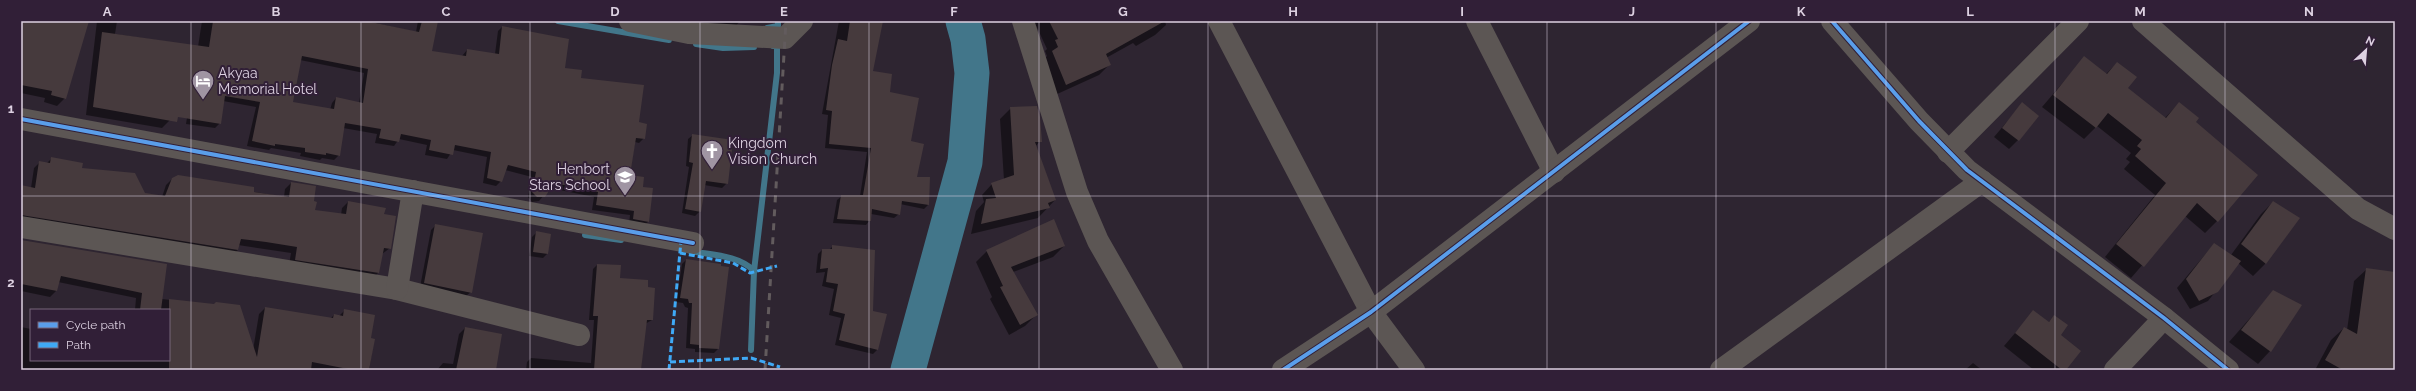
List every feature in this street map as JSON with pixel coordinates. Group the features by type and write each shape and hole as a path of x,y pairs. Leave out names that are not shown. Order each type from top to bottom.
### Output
{"street":[{"path":"630,21 785,38 802,21"},
{"path":"1023,21 1077,192 1098,241 1172,370"},
{"path":"1219,21 1371,312 1414,370"},
{"path":"1477,21 1554,172"},
{"path":"1283,370 1371,312 1749,21"},
{"path":"1832,21 1919,122 1948,152 1982,181 2164,318 2228,370"},
{"path":"1948,152 2078,21"},
{"path":"2143,21 2358,209 2395,229"},
{"path":"21,119 693,243"},
{"path":"1721,370 1982,181"},
{"path":"397,289 413,191"},
{"path":"21,227 397,289 579,335"},
{"path":"2115,370 2164,318"}],"building":[{"path":"21,21 89,21 66,99 51,95 52,91 21,85"},
{"path":"213,21 366,21 419,32 422,21 438,21 432,51 466,56 467,49 499,54 502,26 569,39 565,68 582,70 581,78 644,85 639,122 647,124 645,139 636,138 630,175 644,177 643,187 653,188 649,222 633,219 634,211 596,205 598,192 554,183 545,197 537,197 532,192 536,172 508,165 502,182 487,178 491,152 455,145 453,155 429,150 431,140 401,134 399,142 379,138 381,129 345,123 340,156 326,153 326,155 305,152 305,148 275,144 275,146 252,141 260,102 225,96 221,124 178,117 177,122 93,107 102,32 209,47","holes":["302,56 368,69 363,103 336,97 334,109 293,102"]},
{"path":"850,21 883,21 873,71 892,74 890,92 919,98 911,141 924,144 917,177 930,177 929,205 902,201 900,215 872,209 871,221 837,219 841,195 863,195 871,148 829,144 832,111 826,110 832,65 838,39 847,41"},
{"path":"1049,21 1165,21 1106,54 1111,65 1066,85 1052,51 1058,47 1055,40 1058,39"},
{"path":"2084,56 2107,74 2117,62 2137,77 2128,88 2166,118 2179,102 2199,118 2196,122 2258,175 2218,222 2197,203 2144,267 2116,244 2166,183 2135,156 2141,149 2137,146 2142,140 2108,113 2096,128 2053,95"},
{"path":"2022,102 2039,116 2019,141 2002,128"},
{"path":"1037,106 1040,117 1042,142 1035,142 1056,200 1048,203 1050,208 981,224 986,199 996,198 991,183 1014,175 1010,107"},
{"path":"692,134 733,140 728,184 706,181 701,212 685,209 693,163 689,162"},
{"path":"51,157 83,163 82,168 135,173 145,193 165,196 172,178 178,175 254,187 254,192 289,197 291,182 316,186 314,201 317,202 315,210 346,214 348,201 386,208 384,214 396,216 391,249 384,248 379,273 295,260 297,247 241,239 238,250 21,215 21,185 35,188 39,161 50,163"},
{"path":"2273,201 2300,218 2266,264 2241,244"},
{"path":"1054,219 1065,246 1011,267 1038,315 1020,325 1000,287 1003,286 986,250"},
{"path":"435,224 483,233 472,293 424,283"},
{"path":"536,231 551,234 548,254 533,252"},
{"path":"21,240 167,264 161,309 140,309 142,293 61,276 57,291 21,284"},
{"path":"2214,243 2241,261 2218,292 2199,301 2186,279"},
{"path":"832,245 875,250 873,311 887,314 878,350 839,340 845,314 833,311 838,284 826,282 828,268 820,269 822,249 832,249"},
{"path":"686,259 721,264 721,266 729,267 719,349 699,348 699,345 690,344 692,303 689,303 688,299 680,298"},
{"path":"597,264 621,265 620,278 648,280 648,287 655,288 653,320 647,320 641,370 594,370 598,316 593,316"},
{"path":"2366,268 2395,272 2395,370 2343,370 2325,360 2344,327 2357,334"},
{"path":"2273,290 2302,305 2271,352 2241,330"},
{"path":"169,299 240,305 257,357 265,307 333,318 334,314 343,316 344,309 375,315 371,338 375,339 369,370 353,370 312,362 311,370 169,370"},
{"path":"2033,310 2049,322 2054,315 2068,325 2061,335 2081,351 2066,370 2062,370 2015,333"},
{"path":"465,327 502,334 496,370 456,370"}],"waterway":[{"path":"558,21 669,40"},
{"path":"767,28 778,26 778,21"},
{"path":"908,370 965,162 972,73 968,39 963,21"},
{"path":"696,44 723,48 754,47"},
{"path":"751,350 754,271 777,73 777,46 773,46"},
{"path":"585,235 621,240"},
{"path":"690,251 732,259 748,266 754,271"}],"railway":[{"path":"765,370 786,21"}],"marked path":[{"path":"669,370 681,241"},
{"path":"680,253 733,263 750,273 777,266"},
{"path":"670,362 751,358 780,367"}],"cycle path":[{"path":"1283,370 1371,312 1749,21"},
{"path":"1832,21 1919,121 1967,170 2164,318 2228,370"},
{"path":"21,119 693,243"}],"place":[{"name":"Akyaa Memorial Hotel","path":"203,100"},
{"name":"Kingdom Vision Church","path":"712,170"},
{"name":"Henbort Stars School","path":"625,196"}]}
